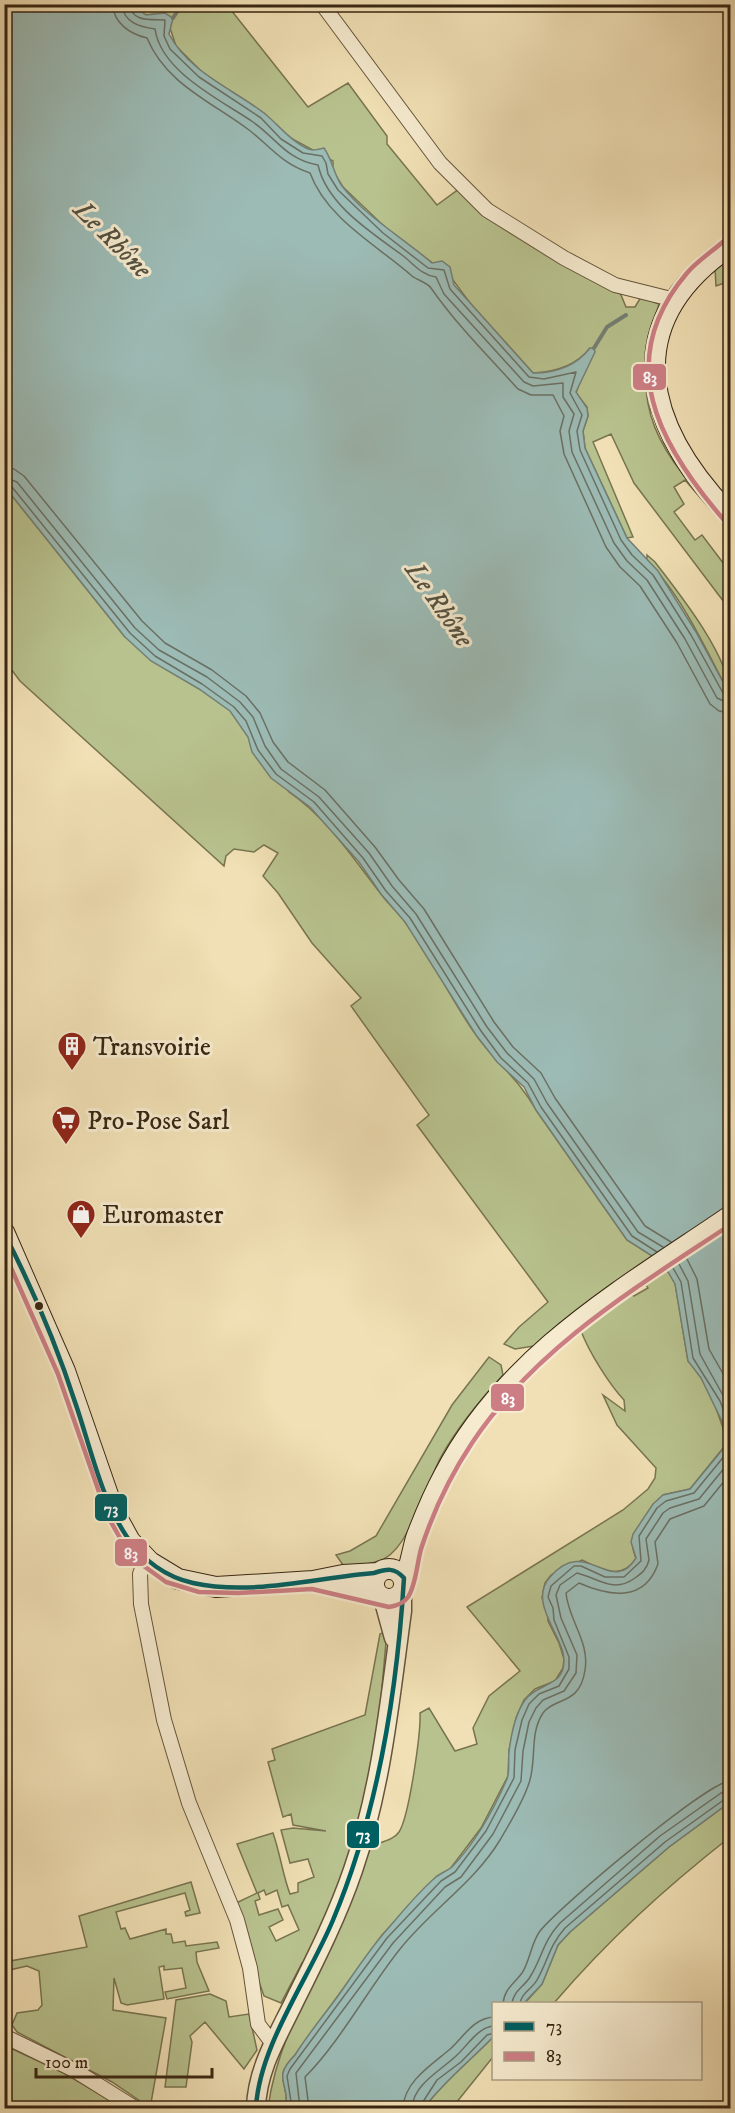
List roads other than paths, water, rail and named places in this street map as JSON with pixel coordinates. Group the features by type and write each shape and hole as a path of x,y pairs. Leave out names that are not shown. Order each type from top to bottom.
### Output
{"main road":[{"path":"730,246 701,268 675,300 663,327 656,356 656,389 659,405 676,447 690,469 730,515"},
{"path":"392,1592 414,1556 416,1540 443,1476 472,1428 495,1399 530,1361 560,1334 730,1216"},
{"path":"4,1232 61,1361 114,1512 130,1540 146,1558 169,1575 201,1585 238,1586 314,1581 343,1575 397,1571 392,1592"},
{"path":"392,1592 374,1584 383,1571 416,1540"},
{"path":"314,1581 392,1592"}],"street":[{"path":"322,4 429,148 460,185 487,210 564,258 615,285 675,300"},
{"path":"146,1558 140,1574 141,1604 164,1720 189,1803 237,1920 250,1968 258,2024 273,2044"},
{"path":"256,2109 259,2081 273,2044 333,1920 363,1840 384,1745 402,1611 392,1592"},
{"path":"4,2036 74,2070 135,2109"}],"water":[{"name":"Le Rhône","path":"4,5 132,5 146,15 165,13 173,18 169,34 177,47 199,69 264,113 300,145 312,150 324,148 342,186 362,207 432,263 442,261 450,267 454,285 533,373 550,372 565,367 578,360 590,348 594,348 595,352 576,392 587,408 588,416 583,431 585,448 627,538 658,571 696,632 730,695 730,1802 669,1847 570,1932 558,1945 542,1984 525,2002 492,2002 492,2038 424,2108 286,2108 284,2070 378,1941 422,1890 460,1858 490,1814 507,1779 511,1739 516,1718 525,1700 536,1690 560,1676 563,1669 562,1651 548,1619 542,1597 544,1587 550,1577 563,1565 575,1562 617,1572 627,1569 636,1558 631,1542 633,1534 653,1504 663,1495 690,1489 722,1450 729,1436 701,1378 688,1361 675,1284 667,1270 654,1257 627,1240 536,1110 524,1087 497,1062 476,1035 405,922 381,894 359,862 310,807 271,778 252,752 248,737 230,711 199,689 151,661 125,637 5,487"}],"waterway":[{"path":"173,18 182,4"},
{"path":"594,348 607,327 626,315"}],"place":[{"name":"Transvoirie","path":"72,1072"},
{"name":"Pro-Pose Sarl","path":"66,1146"},
{"name":"Euromaster","path":"81,1240"}]}
